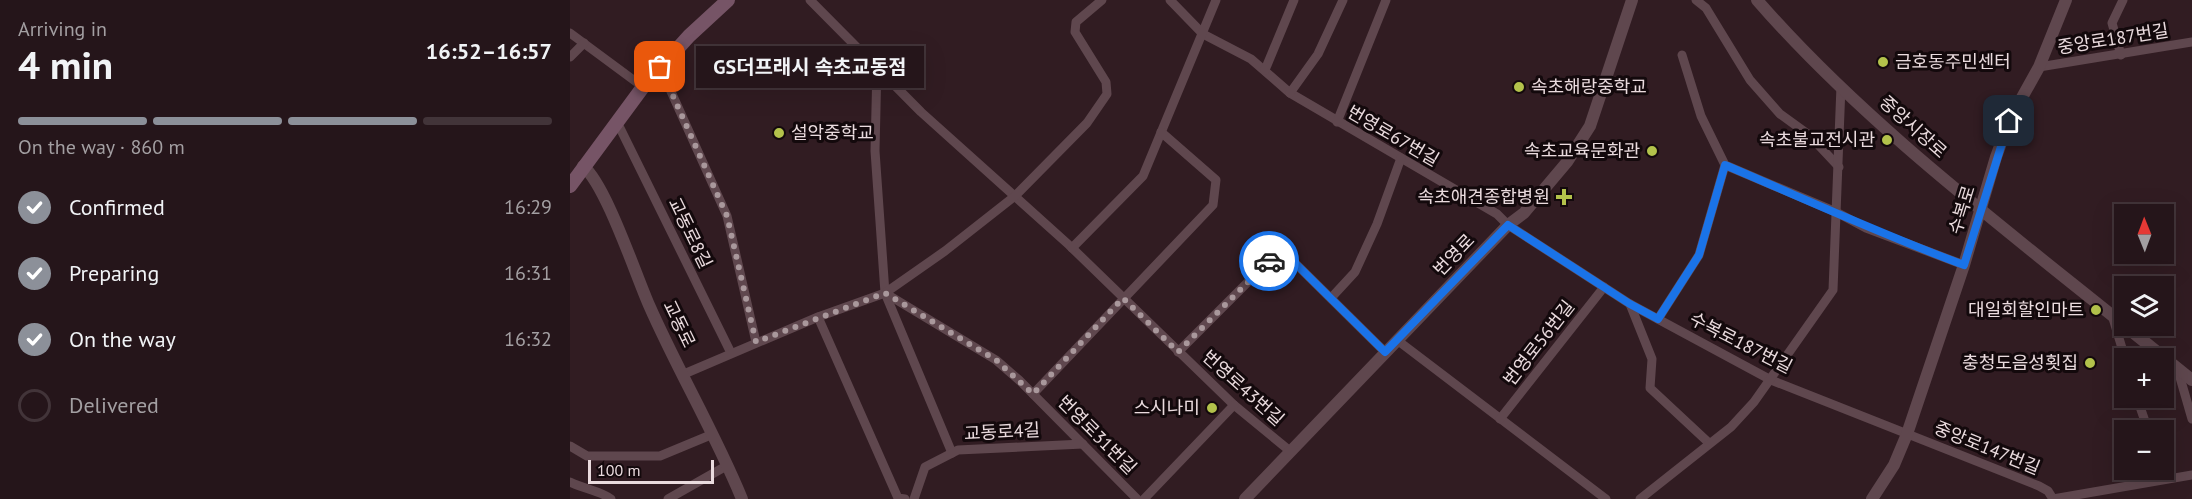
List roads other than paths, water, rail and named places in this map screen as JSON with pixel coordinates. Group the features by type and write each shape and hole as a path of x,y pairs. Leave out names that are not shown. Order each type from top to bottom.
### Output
{"main road":[{"path":"570,186 583,165 643,87 660,67 728,0"},
{"path":"570,176 583,165"}],"street":[{"name":"번영로43번길","path":"810,0 877,65 921,112 1072,248 1234,405 1290,451"},
{"path":"684,374 818,317 885,293 945,251 1015,196 1087,123 1107,94 1106,82 1075,32 1076,22 1102,0"},
{"name":"번영로67번길","path":"1170,0 1203,33 1251,59 1290,93 1497,214 1508,225"},
{"path":"1072,248 1143,176 1216,0"},
{"path":"1265,70 1294,0"},
{"path":"1290,93 1318,54 1343,0"},
{"path":"1337,122 1386,0"},
{"name":"번영로","path":"1245,499 1508,225 1524,213 1567,162 1590,126 1632,0"},
{"path":"1696,0 1706,8 1750,80 1780,114 1809,135 1839,167"},
{"name":"중앙시장로","path":"1757,0 1796,43 1841,86 1965,197 1982,208 2112,315"},
{"name":"수복로","path":"1872,499 1894,465 1907,434 1964,265 2009,121 2039,68 2066,0"},
{"path":"2121,55 2112,23 2123,0"},
{"path":"570,33 643,87"},
{"name":"중앙로187번길","path":"2039,68 2192,42"},
{"path":"570,57 584,44"},
{"path":"1682,55 1701,116 1725,165 1836,212 1866,228 1964,265"},
{"path":"877,65 875,152 885,293 952,453"},
{"path":"660,67 727,216 756,342"},
{"path":"1640,499 1731,426 1771,380 1833,290 1841,86"},
{"name":"교동로8길","path":"620,128 731,353"},
{"path":"1033,394 1213,205 1216,180 1161,132"},
{"path":"1331,298 1355,272 1377,224 1401,158"},
{"name":"교동로","path":"583,165 599,188 649,306 728,465 742,499"},
{"path":"1658,319 1699,255 1725,165"},
{"name":"수복로187번길","path":"1508,225 1630,304 1771,380 1907,434"},
{"path":"1178,352 1269,261 1276,258 1296,264 1385,352"},
{"name":"번영로56번길","path":"1500,419 1604,286"},
{"name":"번영로31번길","path":"885,293 996,360 1137,499"},
{"path":"1630,304 1652,359 1650,388 1709,443"},
{"path":"2112,315 2122,348"},
{"path":"818,317 900,499"},
{"name":"중앙시장로","path":"2138,336 2192,380"},
{"path":"1396,340 1606,499"},
{"path":"2177,367 2192,418"},
{"path":"1144,499 1234,405"},
{"path":"570,446 587,456 660,456 713,434"},
{"name":"중앙로147번길","path":"1907,434 2039,486 2048,491 2053,499 2163,480"},
{"name":"교동로4길","path":"915,499 925,467 958,450 1083,444"},
{"path":"668,499 728,465"},
{"name":"중앙로147번길","path":"2174,478 2192,475"},
{"path":"570,482 588,491 603,493 611,499"}],"place":[{"name":"금호동주민센터","path":"1883,62"},
{"name":"GS더프래시 속초교동점","path":"660,67"},
{"name":"속초해랑중학교","path":"1519,87"},
{"name":"설악중학교","path":"779,133"},
{"name":"속초불교전시관","path":"1887,140"},
{"name":"속초교육문화관","path":"1652,151"},
{"name":"속초애견종합병원","path":"1564,197"},
{"name":"대일회할인마트","path":"2096,310"},
{"name":"충청도음성횟집","path":"2090,363"},
{"name":"스시나미","path":"1212,408"}]}
